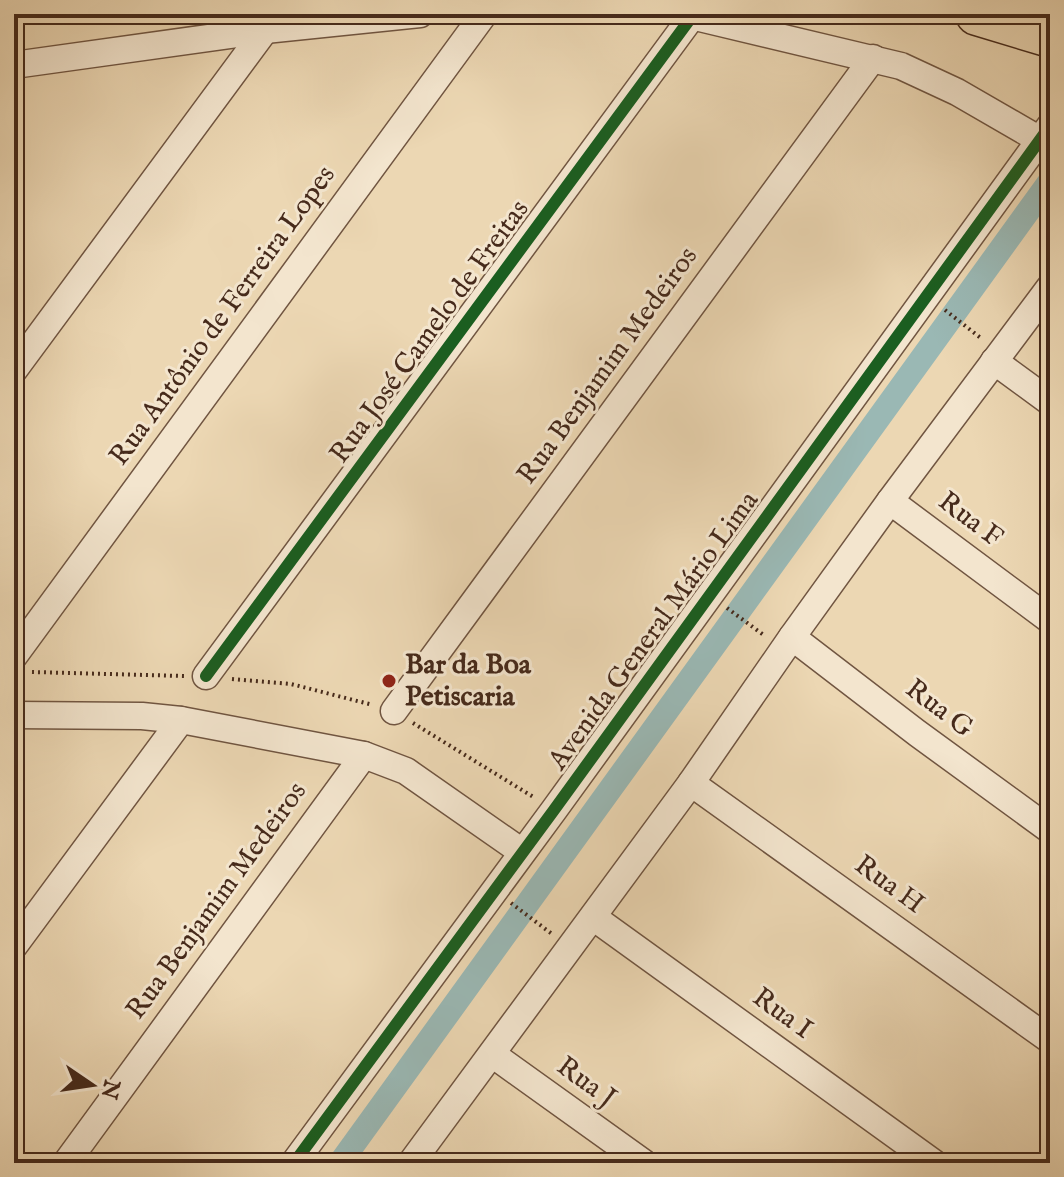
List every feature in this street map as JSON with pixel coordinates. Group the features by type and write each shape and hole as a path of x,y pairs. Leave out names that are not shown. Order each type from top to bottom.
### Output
{"main road":[{"path":"977,14 1050,36"}],"street":[{"path":"17,68 265,30 420,14"},
{"name":"Rua Antônio de Ferreira Lopes","path":"21,664 484,14"},
{"path":"688,15 901,66 1045,133"},
{"name":"Rua José Camelo de Freitas","path":"206,676 688,15"},
{"path":"14,370 265,30"},
{"name":"Rua Benjamim Medeiros","path":"394,711 873,58"},
{"name":"Avenida General Mário Lima","path":"294,1163 1045,133"},
{"path":"411,1163 691,783 890,501 1050,287"},
{"path":"994,361 1050,402"},
{"name":"Rua F","path":"890,501 1050,620"},
{"name":"Rua G","path":"792,637 1050,830"},
{"path":"14,715 142,716 181,720 364,755 406,771 522,852"},
{"path":"14,946 181,720"},
{"name":"Rua Benjamim Medeiros","path":"66,1163 364,755"},
{"name":"Rua H","path":"691,783 1050,1040"},
{"name":"Rua I","path":"593,917 934,1163"},
{"name":"Rua J","path":"492,1054 644,1163"}],"path":[{"path":"943,309 969,329"},
{"path":"727,608 754,628"},
{"path":"21,664 291,684 345,696 394,711 554,810"},
{"path":"513,904 536,922"}],"waterway":[{"path":"340,1163 1050,181"}],"cycle path":[{"path":"206,676 693,15"},
{"path":"294,1163 1050,126"}],"place":[{"name":"Bar da Boa Petiscaria","path":"389,681"}]}
